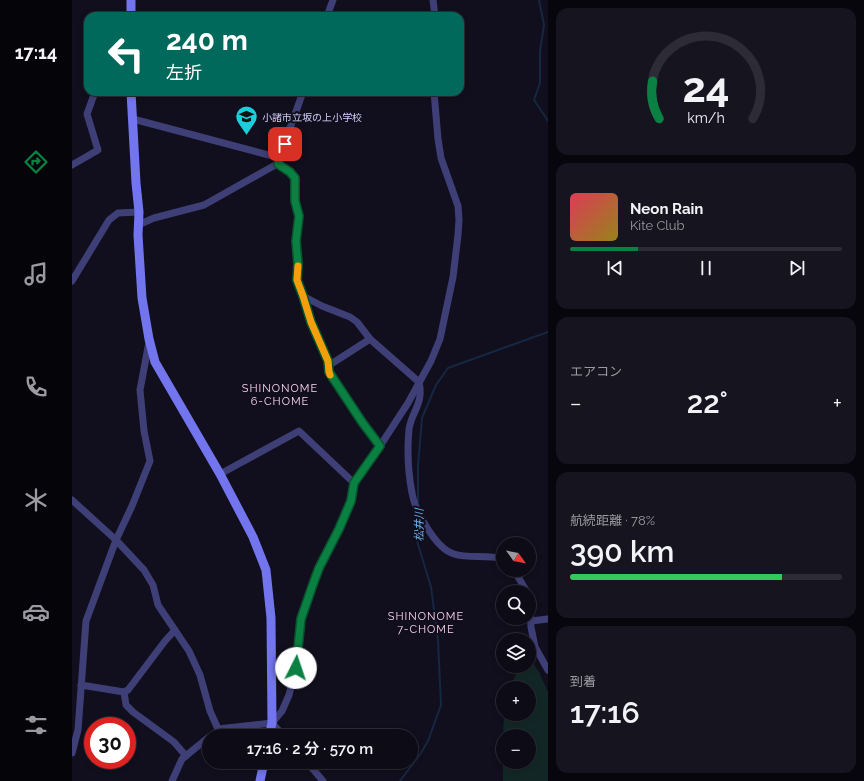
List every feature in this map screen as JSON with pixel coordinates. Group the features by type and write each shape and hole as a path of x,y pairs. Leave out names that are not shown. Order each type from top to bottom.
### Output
{"street":[{"path":"131,0 131,12"},
{"path":"329,12 333,0"},
{"path":"432,0 434,12"},
{"path":"72,165 98,150 87,114 94,96"},
{"path":"131,96 139,212 138,225 142,298 149,339 155,362 220,474 253,537 266,570 271,618 272,723 271,729"},
{"path":"138,225 154,218 204,205 279,161 302,96"},
{"path":"72,500 116,540 144,570 153,585 158,605 190,650 200,675 210,711 218,729 272,723 282,710 289,695 296,668 301,619 319,568 339,529 351,501 354,483 408,403 431,362 440,339 453,278 458,235 458,206 441,158 434,96"},
{"path":"133,119 279,161 295,178 295,201 299,216 296,241 298,264 297,280 311,322 328,361 329,372 362,422 380,446"},
{"path":"72,281 109,220 118,213 139,212"},
{"path":"303,296 322,306 350,317 357,322 370,339 419,382 421,391 419,402 410,426 407,448 412,495 421,516 435,540 444,549 455,555 496,557"},
{"path":"72,753 78,730 86,621 116,540 132,506 150,461 144,431 140,390 149,339"},
{"path":"328,366 370,339"},
{"path":"220,474 299,431 354,483"},
{"path":"536,620 548,619"},
{"path":"532,625 535,647 548,670"},
{"path":"81,685 124,692 128,690 175,630"},
{"path":"124,692 126,705 174,742 186,756"},
{"path":"272,723 278,729"},
{"path":"172,781 182,759 202,743"},
{"path":"260,781 263,769"},
{"path":"313,769 323,781"}],"green space":[{"path":"536,668 548,692 548,781 503,781 503,769 536,769 536,729 503,729 504,721 536,721 536,681 513,681 516,673 536,673"}],"waterway":[{"name":"松井川","path":"539,0 544,25 540,51 540,83 534,100 548,121"},
{"name":"松井川","path":"418,502 418,466 422,418 436,385 448,368 548,332"},
{"name":"松井川","path":"400,781 428,741 441,705 438,640 431,587 417,541 417,516"}],"slow traffic":[{"path":"298,266 297,280 311,322 328,361 330,375"}],"place":[{"name":"小諸市立坂の上小学校","path":"246,136"}],"district":[{"name":"SHINONOME 6-CHOME","path":"280,394"},
{"name":"SHINONOME 7-CHOME","path":"426,622"}],"route":[{"path":"285,144 278,164 290,172 295,178 295,201 299,216 296,241 298,264 297,280 311,322 328,361 329,372 362,422 380,446 354,483 351,501 339,529 319,568 301,619 296,668"}]}
